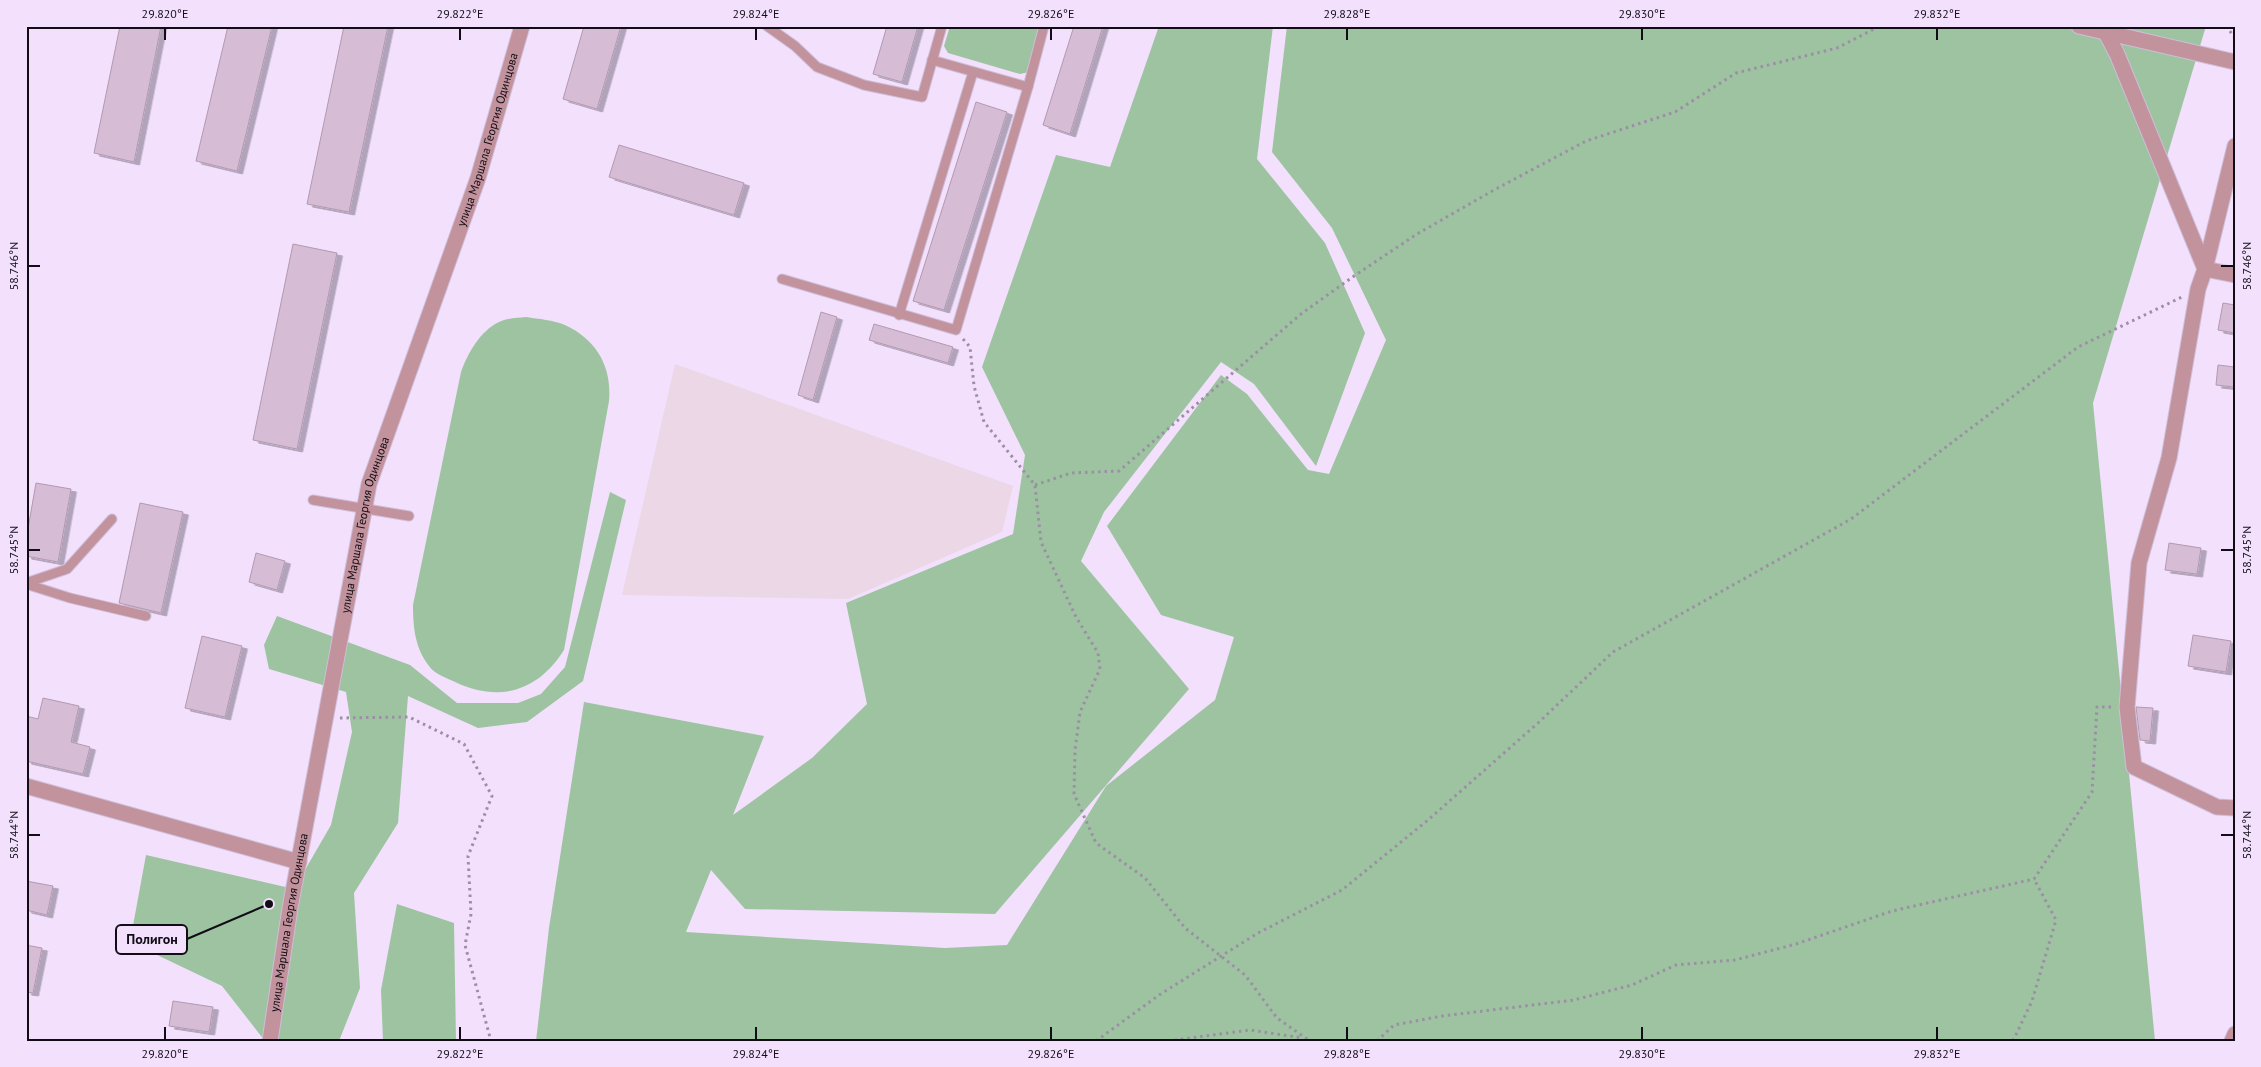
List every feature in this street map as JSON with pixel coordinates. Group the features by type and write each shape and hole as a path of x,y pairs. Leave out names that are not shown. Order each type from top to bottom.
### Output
{"street":[{"name":"улица Маршала Георгия Одинцова","path":"270,1041 299,862 369,484 478,178 522,26"},
{"path":"2079,26 2235,62"},
{"path":"2105,32 2151,136 2204,269"},
{"path":"2235,146 2198,290 2169,458 2139,563 2127,707 2134,767 2217,807 2235,808"},
{"path":"2204,269 2235,275"},
{"path":"26,786 299,862"},
{"path":"2232,1041 2235,1034"}],"lane":[{"path":"767,26 795,46 817,67 864,85 922,97 942,26"},
{"path":"782,279 899,315 956,330 1028,87 1044,26"},
{"path":"932,60 1028,87"},
{"path":"899,315 973,72"},
{"path":"313,500 409,516"},
{"path":"26,583 68,569 112,519"},
{"path":"26,583 70,598 146,616"}],"path":[{"path":"1035,485 1071,473 1119,471 1301,314 1417,234 1494,190 1586,141 1675,112 1736,73 1837,48 1880,26"},
{"path":"2226,26 2235,38"},
{"path":"1096,1041 1159,995 1258,933 1342,890 1428,820 1531,730 1613,652 1851,519 2078,347 2198,290"},
{"path":"956,330 970,348 974,386 984,422 1035,485 1041,542 1076,617 1098,653 1100,669 1080,712 1075,750 1074,794 1096,843 1145,878 1185,928 1245,975 1277,1018 1310,1041"},
{"path":"1377,1041 1394,1025 1442,1016 1574,1000 1632,985 1676,965 1735,960 1796,944 1892,911 2034,879 2092,792 2097,707 2127,707"},
{"path":"325,719 408,718 464,744 492,796 468,856 471,914 465,945 491,1041"},
{"path":"2013,1041 2032,1001 2056,920 2034,879"},
{"path":"1168,1041 1250,1030 1304,1038"}],"shaded area":[{"path":"675,364 1013,486 1002,532 848,599 622,595"}],"green space":[{"path":"950,26 1041,26 1029,72 1020,74 948,53 944,46"},
{"path":"1159,26 1273,26 1257,159 1325,243 1365,333 1316,466 1254,384 1221,362 1104,512 1081,561 1189,689 995,914 745,909 711,870 686,932 945,948 1007,945 1106,786 1215,700 1234,637 1161,615 1107,526 1221,375 1247,394 1308,470 1329,474 1386,340 1332,228 1272,152 1287,26 2206,26 2093,403 2155,1041 536,1041 549,928 584,702 764,736 733,815 812,758 867,704 846,603 1013,534 1025,455 982,367 1056,155 1110,167"},
{"path":"526,317 560,323 586,338 594,347 605,366 608,377 609,401 564,650 554,664 530,684 502,692 487,692 455,682 431,669 418,645 414,629 413,605 461,372 471,350 486,331 502,321"},
{"path":"610,492 626,500 583,681 527,722 478,728 408,696 398,823 354,893 360,988 339,1041 265,1041 222,986 130,942 146,855 294,889 331,825 352,732 346,692 269,669 264,645 277,616 410,665 457,703 518,703 541,694 565,667"},
{"path":"397,904 454,923 456,1041 383,1041 381,990"}],"building":[{"path":"120,26 161,26 134,162 94,153"},
{"path":"228,26 272,26 237,171 196,161"},
{"path":"344,26 388,26 349,212 307,204"},
{"path":"584,26 621,26 597,109 563,99"},
{"path":"887,26 918,26 902,82 873,74"},
{"path":"1074,26 1103,26 1070,134 1043,125"},
{"path":"976,102 1007,112 944,310 913,301"},
{"path":"619,145 744,183 734,215 609,177"},
{"path":"293,244 337,253 297,449 253,440"},
{"path":"2223,303 2235,305 2235,333 2218,330"},
{"path":"821,312 837,317 813,400 798,395"},
{"path":"874,324 953,347 948,363 869,340"},
{"path":"2218,365 2235,367 2234,387 2216,385"},
{"path":"36,483 71,489 58,562 26,556 26,540"},
{"path":"140,503 183,512 161,613 119,603"},
{"path":"2169,543 2201,548 2197,574 2165,570"},
{"path":"256,553 285,561 277,590 249,582"},
{"path":"2193,635 2231,641 2226,672 2188,666"},
{"path":"202,636 242,646 225,717 185,708"},
{"path":"43,698 79,706 71,742 90,747 83,774 26,761 26,716 38,719"},
{"path":"2136,707 2153,708 2150,741 2140,740"},
{"path":"26,881 53,886 47,915 26,910"},
{"path":"26,945 42,948 33,993 26,992"},
{"path":"173,1001 213,1007 209,1032 169,1026"}],"place":[{"name":"Полигон","path":"269,904"}]}
